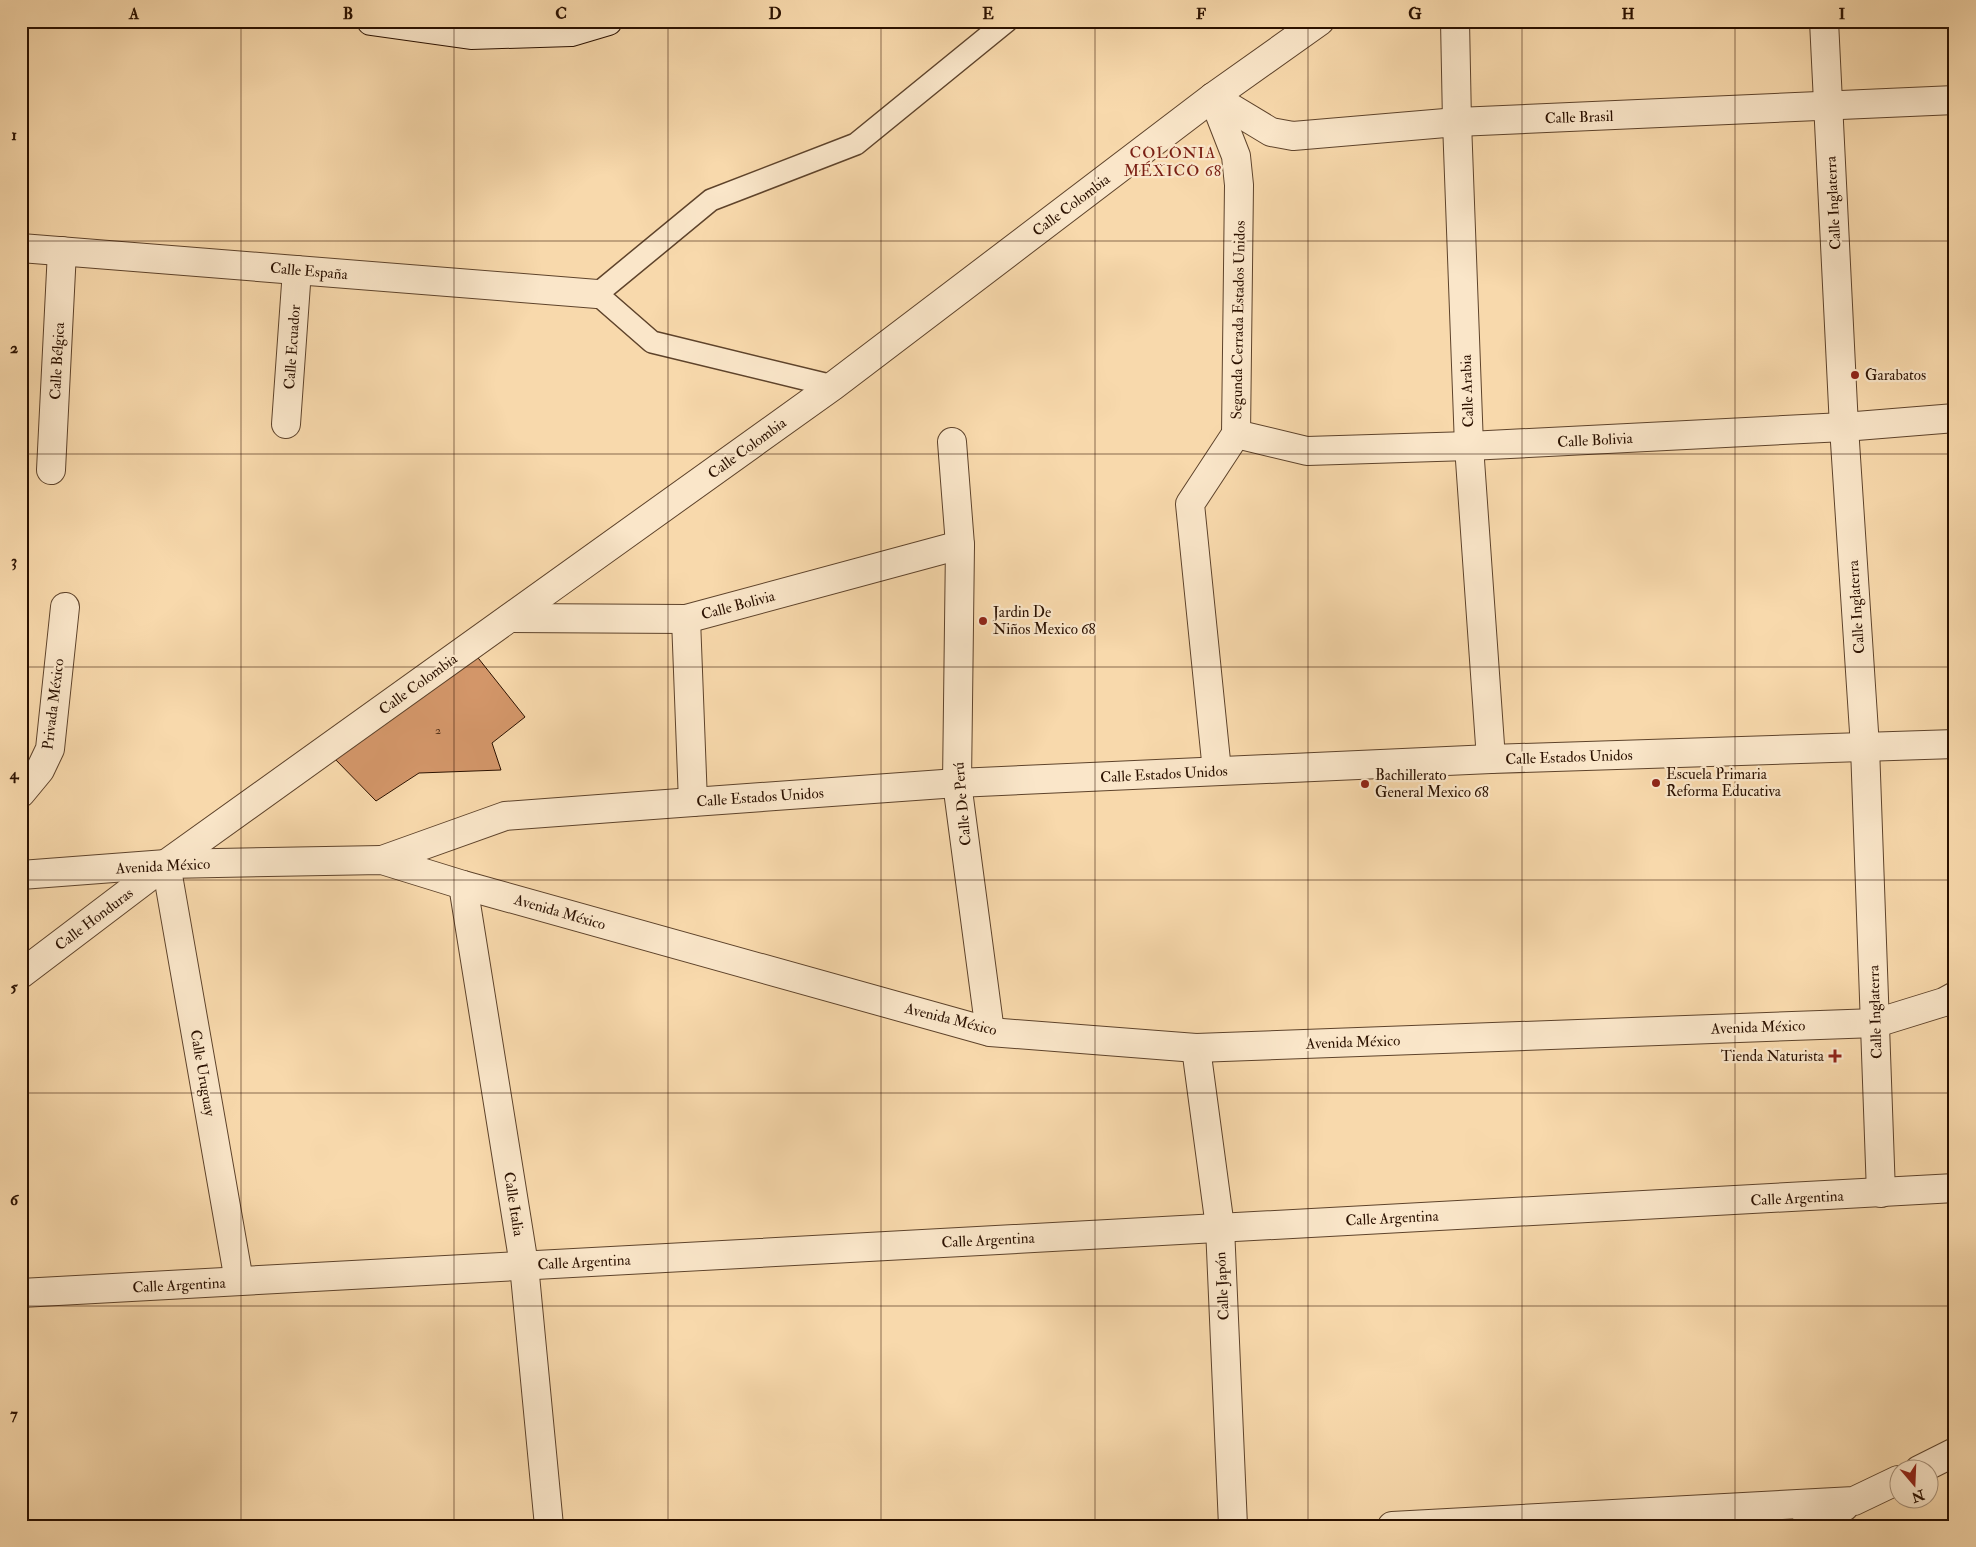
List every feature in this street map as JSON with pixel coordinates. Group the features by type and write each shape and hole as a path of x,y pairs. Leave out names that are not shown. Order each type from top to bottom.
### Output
{"street":[{"path":"371,21 571,32 608,21"},
{"path":"833,386 652,342 597,294 711,200 856,144 1006,21"},
{"name":"Calle Colombia","path":"166,864 833,386 1212,97 1320,21"},
{"name":"Calle Arabia","path":"1455,21 1469,446 1492,760"},
{"name":"Calle Inglaterra","path":"1824,21 1844,427 1865,747 1881,1193"},
{"name":"Calle Brasil","path":"1212,97 1271,132 1293,136 1457,122 1955,100"},
{"name":"Segunda Cerrada Estados Unidos","path":"1212,97 1236,156 1239,185 1236,434 1190,504 1217,771"},
{"name":"Calle España","path":"21,248 597,294"},
{"name":"Calle Bélgica","path":"51,470 62,251"},
{"name":"Calle Ecuador","path":"286,424 297,270"},
{"name":"Calle Bolivia","path":"1236,434 1307,451 1469,446 1844,427 1955,418"},
{"name":"Calle De Perú","path":"952,442 960,545 957,783 990,1032"},
{"name":"Calle Bolivia","path":"510,618 686,619 960,545"},
{"name":"Privada México","path":"21,793 40,770 50,749 64,607"},
{"path":"686,619 693,802"},
{"name":"Calle Estados Unidos","path":"382,860 505,816 693,802 957,783 1217,771 1955,744"},
{"name":"Avenida México","path":"21,875 166,864 382,860 463,885 990,1032 1196,1048 1876,1022 1944,1002 1955,996"},
{"name":"Calle Honduras","path":"21,974 166,864"},
{"name":"Calle Uruguay","path":"166,864 239,1281"},
{"name":"Calle Italia","path":"463,885 524,1265 549,1526"},
{"name":"Calle Japón","path":"1196,1048 1220,1227 1233,1526"},
{"name":"Calle Argentina","path":"21,1293 1955,1188"},
{"path":"1938,1460 1955,1452"},
{"path":"1805,1526 1888,1485"},
{"path":"1392,1526 1854,1502"}],"building":[{"path":"471,649 525,717 492,743 501,770 419,773 376,801 333,757"}],"place":[{"name":"Garabatos","path":"1855,375"},
{"name":"Jardin De Niños Mexico 68","path":"983,621"},
{"name":"Escuela Primaria Reforma Educativa","path":"1656,783"},
{"name":"Bachillerato General Mexico 68","path":"1365,784"},
{"name":"Tienda Naturista","path":"1835,1056"}],"district":[{"name":"COLONIA MÉXICO 68","path":"1173,161"}]}
